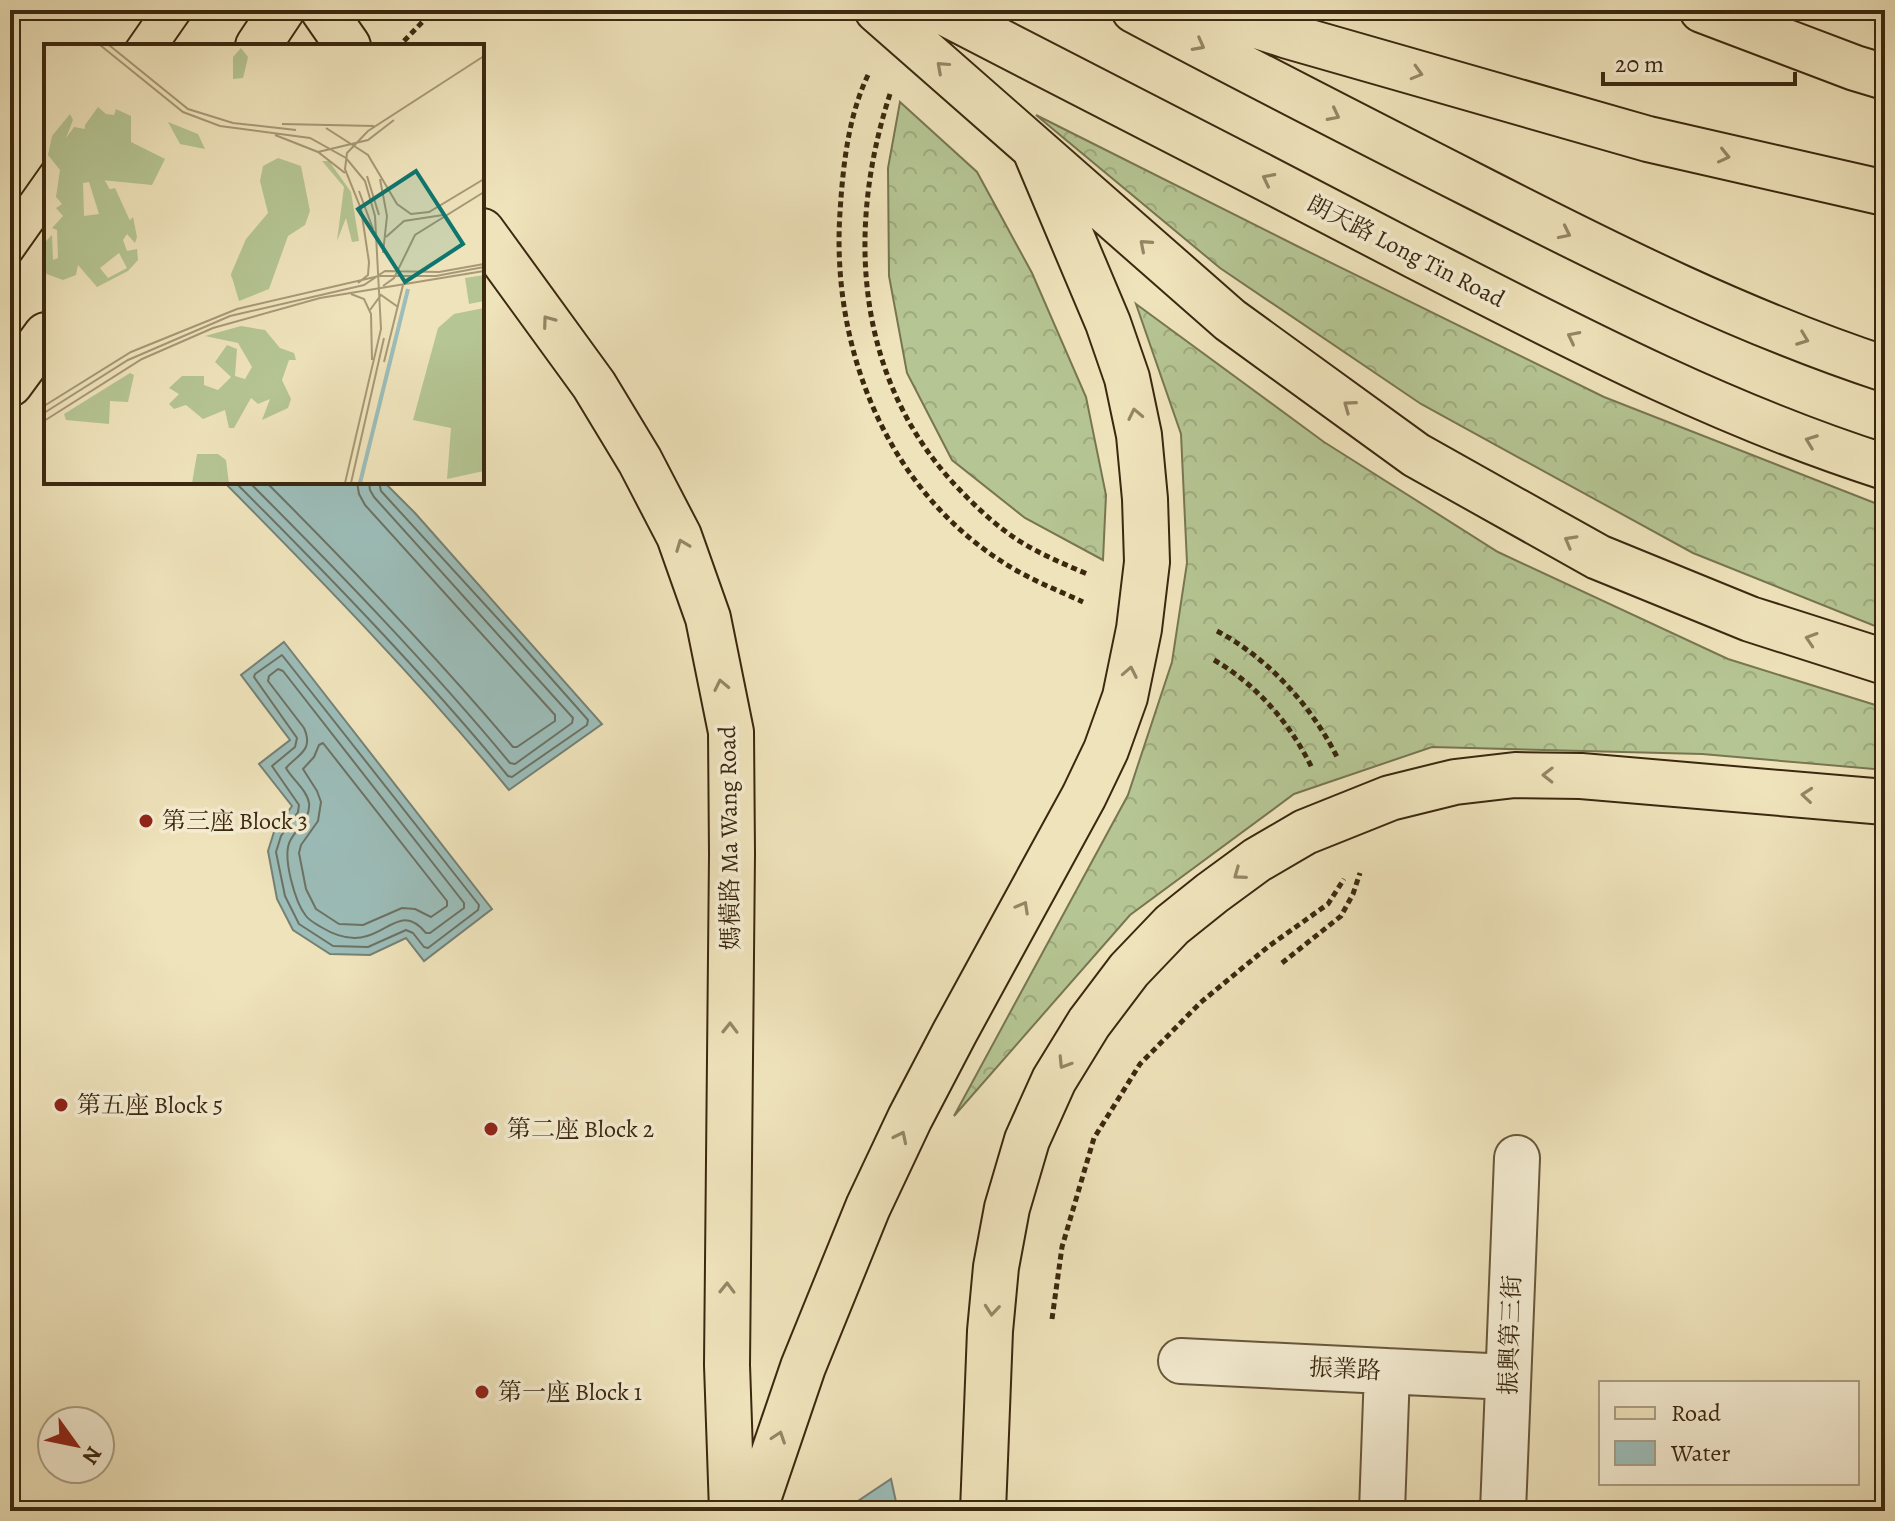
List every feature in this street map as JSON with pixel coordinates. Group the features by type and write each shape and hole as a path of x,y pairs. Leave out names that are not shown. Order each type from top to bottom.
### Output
{"main road":[{"path":"259,44 282,10"},
{"path":"323,10 347,44"},
{"path":"877,10 1230,320 1416,455 1598,557 1750,619 1885,662"},
{"name":"朗天路 Long Tin Road","path":"939,10 1586,344 1717,404 1885,467"},
{"path":"1134,10 1568,234 1765,324 1885,369"},
{"path":"1208,10 1288,36 1648,139 1885,193"},
{"path":"1702,10 1885,77"},
{"path":"754,1511 803,1367 868,1207 955,1032 1084,796 1106,750 1125,697 1139,629 1147,562 1139,435 1127,378 1108,323 1035,150"},
{"name":"媽橫路 Ma Wang Road","path":"484,234 594,385 640,461 679,536 708,618 731,732 727,1365 732,1511"},
{"path":"10,384 44,338"},
{"path":"983,1511 990,1331 996,1267 1007,1208 1027,1140 1054,1080 1089,1023 1129,970 1172,925 1212,893 1257,860 1305,832 1390,798 1455,782 1515,775 1581,776 1885,802"}],"lane":[{"name":"振興第三街","path":"1503,1511 1517,1158"},
{"name":"振業路","path":"1181,1361 1508,1377"},
{"path":"1382,1511 1387,1371"}],"path":[{"path":"400,44 434,10"},
{"path":"872,65 847,145 839,222 840,285 854,356 867,397 910,473 971,539 1030,578 1083,602"},
{"path":"894,81 872,158 865,240 871,315 897,402 927,453 971,502 1021,542 1087,574"},
{"path":"1217,631 1252,652 1275,673 1316,721 1338,760"},
{"path":"1214,660 1234,672 1269,703 1294,735 1314,771"},
{"path":"1282,963 1341,916 1360,873"},
{"path":"1054,1307 1062,1247 1094,1138 1140,1064 1200,1003 1269,946 1328,904 1344,879"}],"green space":[{"path":"900,102 977,172 1032,273 1086,397 1106,495 1103,560 1025,518 952,460 907,373 889,276 888,168"},
{"path":"1036,115 1604,397 1885,507 1885,630 1693,553 1421,404 1220,268"},
{"path":"1136,304 1324,442 1498,552 1728,659 1885,708 1885,770 1702,754 1432,747 1294,794 1130,915 954,1116 1128,795 1172,662 1187,563 1181,434"}],"water":[{"path":"226,484 386,484 602,724 509,790 440,710"},
{"path":"284,642 492,909 424,961 406,938 370,955 330,954 293,930 277,899 268,851 274,832 292,806 259,764 290,740 241,675"},
{"path":"891,1479 898,1511 843,1511"}],"tram line":[{"path":"125,44 149,10"},
{"path":"172,44 196,10"},
{"path":"10,210 44,162"},
{"path":"10,275 44,227"}],"place":[{"name":"第三座 Block 3","path":"146,821"},
{"name":"第五座 Block 5","path":"61,1105"},
{"name":"第二座 Block 2","path":"491,1129"},
{"name":"第一座 Block 1","path":"482,1392"}]}
